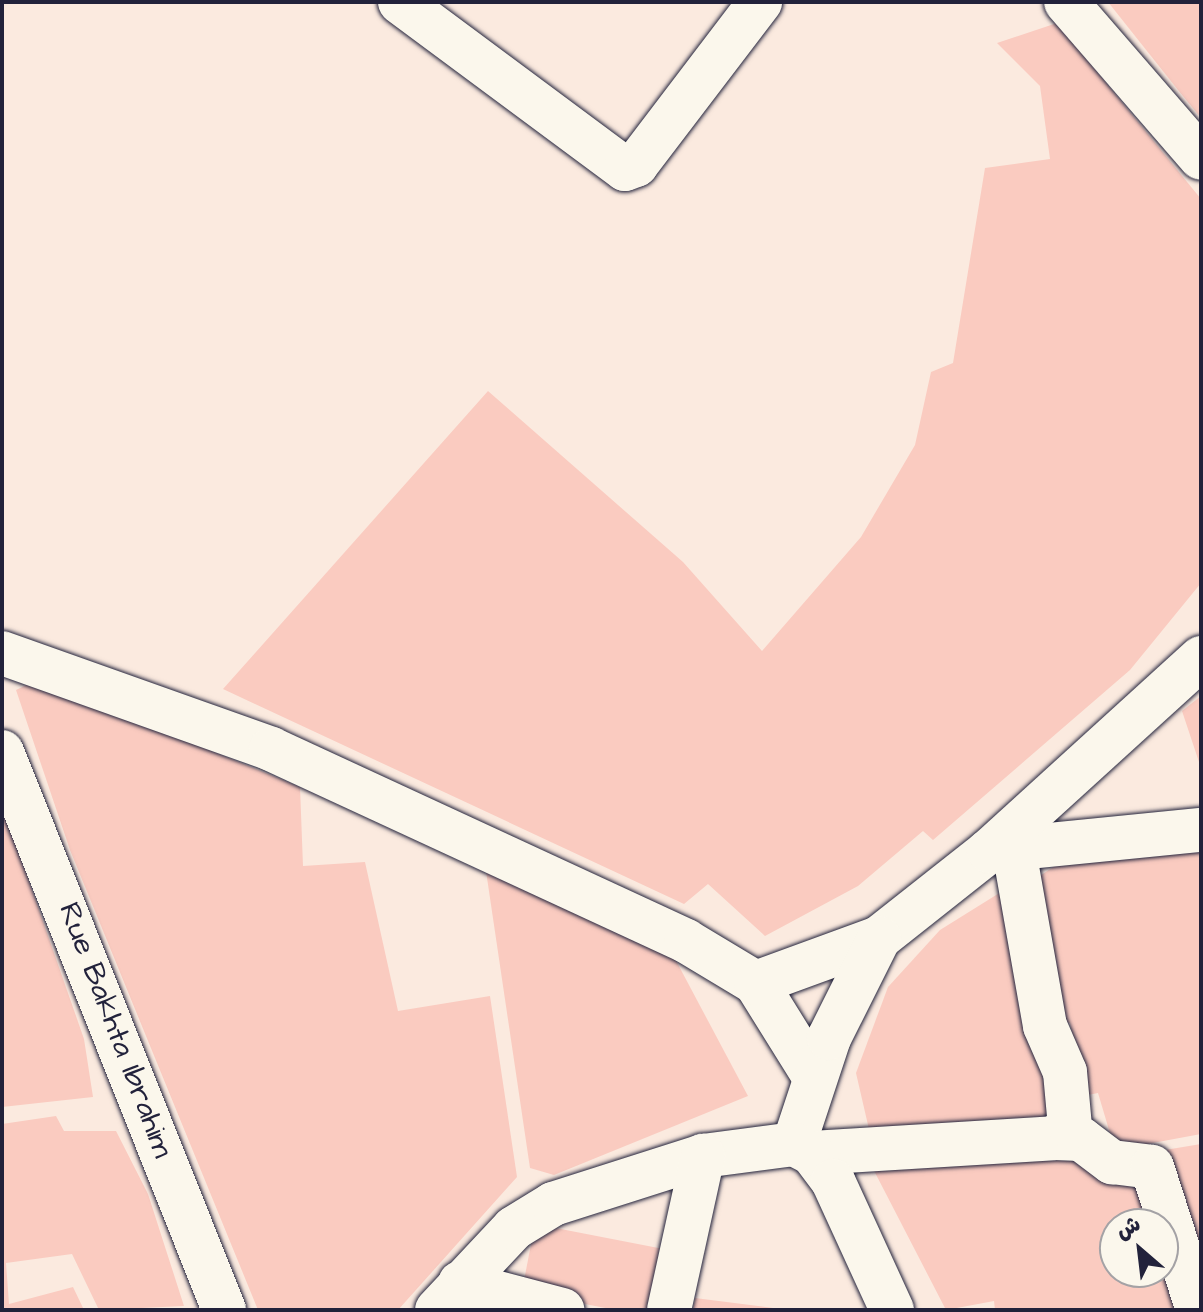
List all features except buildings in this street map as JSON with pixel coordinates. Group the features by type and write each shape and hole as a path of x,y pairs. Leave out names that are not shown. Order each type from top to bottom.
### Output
{"street":[{"path":"400,2 625,169 636,165 760,2"},
{"path":"1066,2 1201,158"},
{"path":"2,653 271,749 609,902 756,983 814,1076"},
{"path":"756,983 879,938 1002,850 1201,658"},
{"name":"Rue Bakhta Ibrahim","path":"2,752 224,1310"},
{"path":"1002,850 1201,830"},
{"path":"1002,850 1045,1026 1073,1111 1070,1127 1054,1138"},
{"path":"803,1149 814,1076 879,938"},
{"path":"449,1297 531,1216 703,1156 1054,1138 1081,1139 1112,1162 1152,1167 1198,1310"},
{"path":"803,1149 833,1181 866,1259 892,1310"},
{"path":"669,1310 703,1156"},
{"path":"854,1310 866,1259"},
{"path":"449,1297 562,1310"}]}
